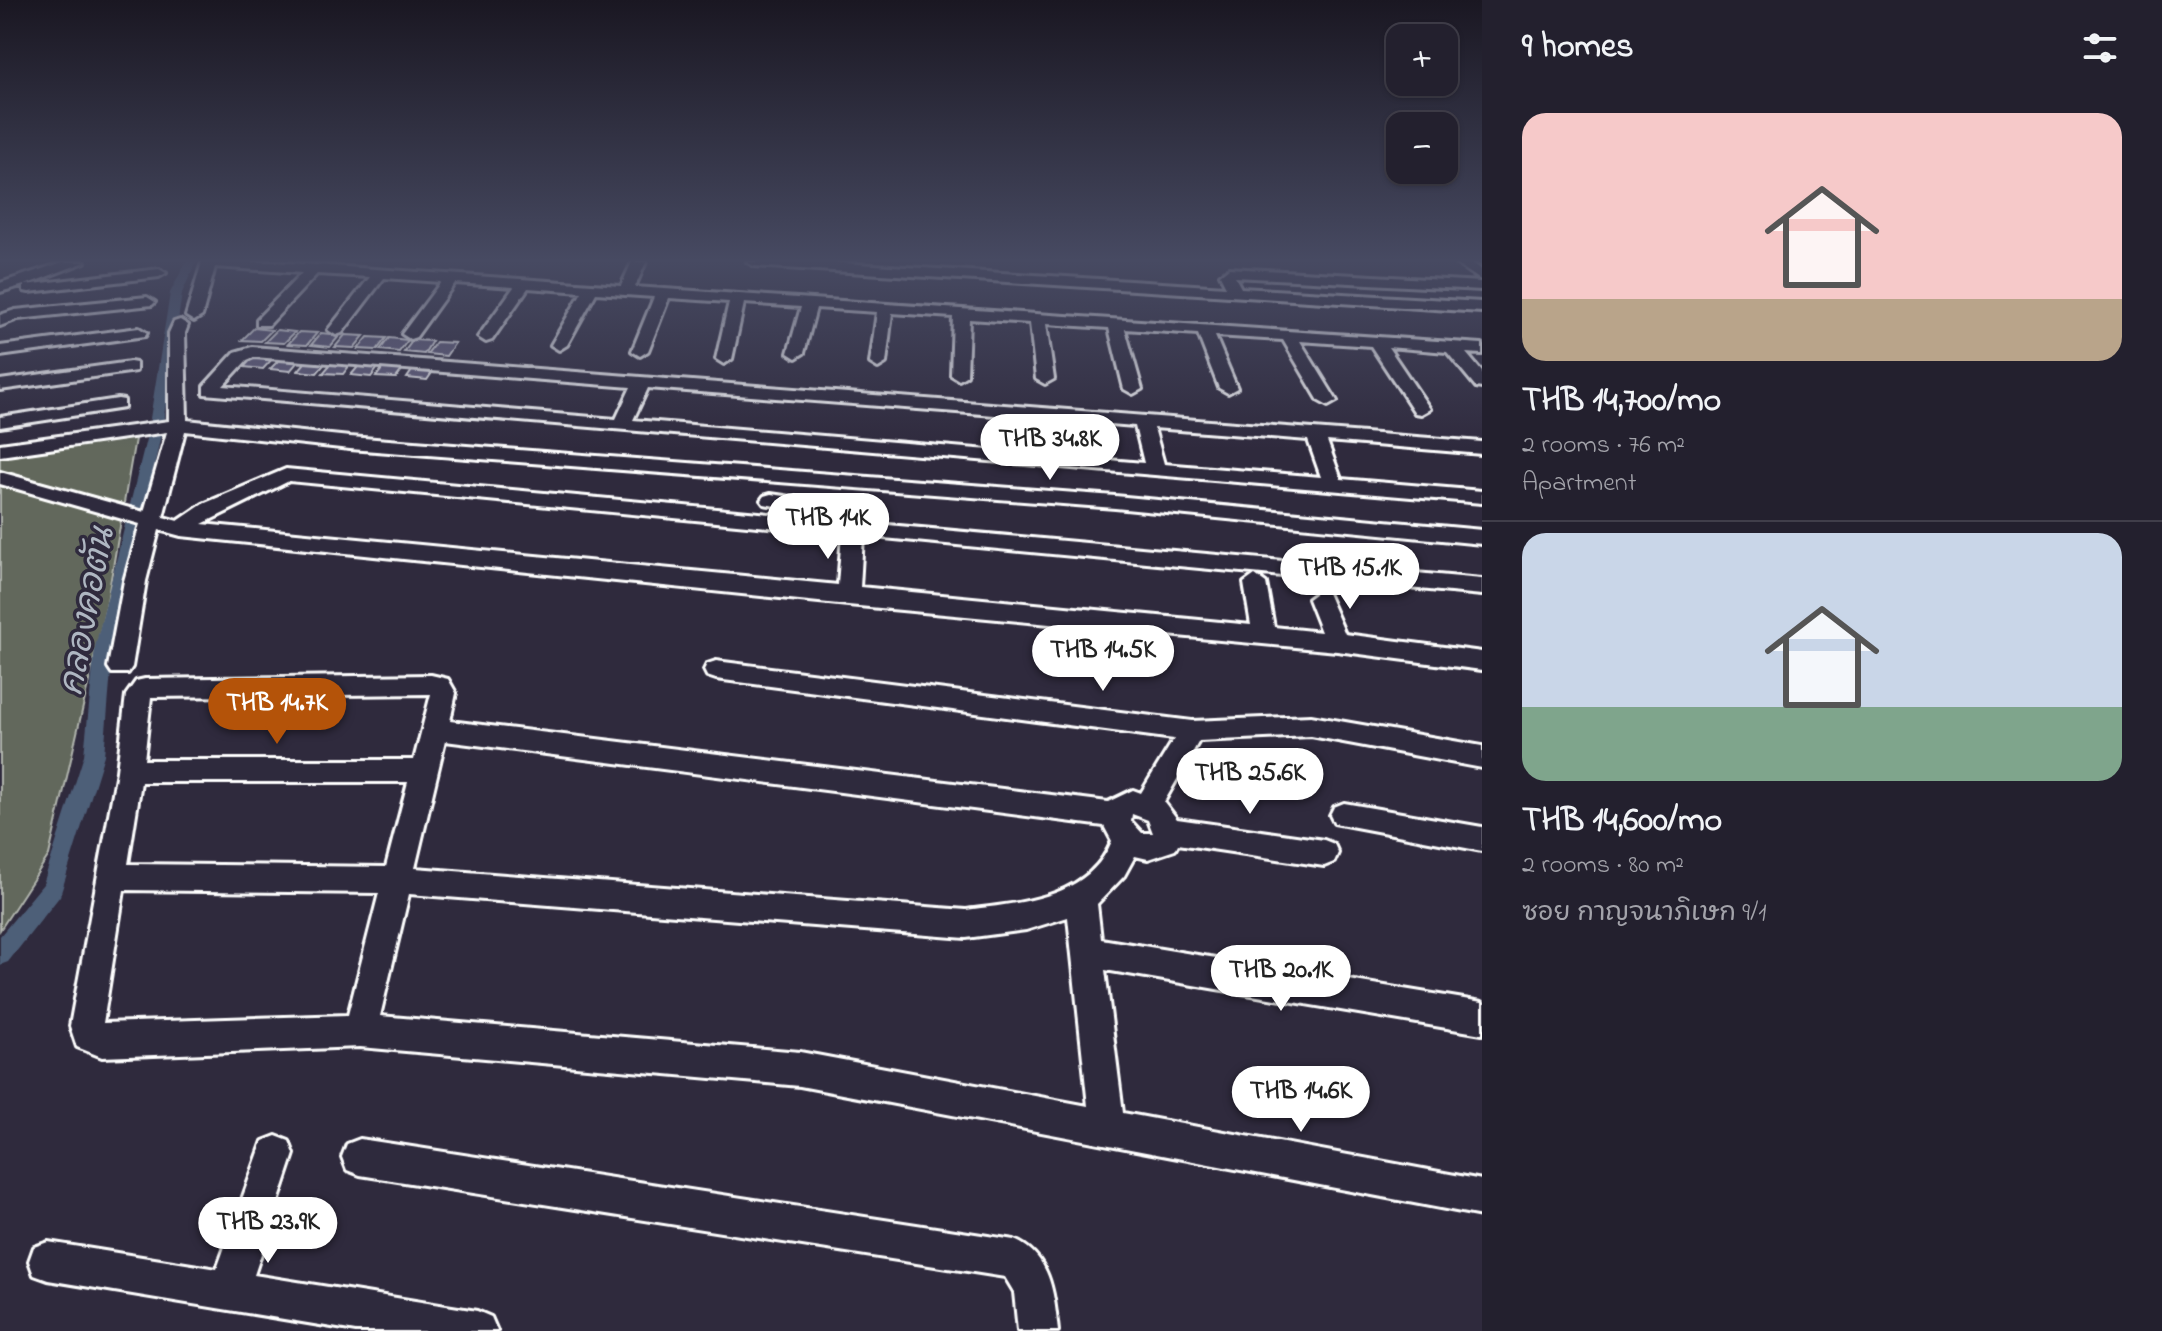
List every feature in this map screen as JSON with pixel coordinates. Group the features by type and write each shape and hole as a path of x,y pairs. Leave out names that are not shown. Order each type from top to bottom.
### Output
{"street":[{"path":"120,667 135,581 140,517 165,465 173,426 177,333 184,324"},
{"path":"336,330 341,324"},
{"path":"410,334 417,324"},
{"path":"486,337 495,324"},
{"path":"559,345 571,324"},
{"path":"640,351 651,324"},
{"path":"724,359 732,324"},
{"path":"796,353 804,324"},
{"path":"878,363 883,324"},
{"path":"959,375 961,324"},
{"path":"1038,324 1045,379"},
{"path":"1116,324 1133,389"},
{"path":"1187,324 1205,331 1482,349"},
{"path":"1205,331 1228,388"},
{"path":"0,351 139,333"},
{"path":"1289,336 1328,401"},
{"path":"1377,343 1421,409"},
{"path":"1452,347 1482,383"},
{"path":"1482,448 252,352 241,356 210,390 980,457 1242,474 1482,497"},
{"path":"0,385 130,367"},
{"path":"622,425 642,382"},
{"path":"0,422 118,404"},
{"path":"1143,422 1155,467"},
{"path":"0,450 173,426 1482,537"},
{"path":"1316,436 1332,482"},
{"path":"1242,474 1261,516"},
{"path":"181,529 210,509 286,475 1482,587"},
{"path":"1264,477 1284,519"},
{"path":"0,478 181,529 848,597 1337,642 1482,661"},
{"path":"771,500 812,506 814,512 810,525"},
{"path":"848,597 853,529"},
{"path":"1255,583 1264,636"},
{"path":"1319,599 1337,642"},
{"path":"716,670 1192,731 1311,726 1482,757"},
{"path":"360,1031 444,693 439,686 431,684 151,685 138,695 130,771 86,1026 89,1035 102,1040 360,1031 800,1069 1108,1130 1482,1198"},
{"path":"111,877 396,880 966,924 1027,916 1081,897 1113,869 1121,827 1121,806 1133,802 1148,805 1165,821 1168,830 1165,841 1155,846 1141,846 1121,827 435,729"},
{"path":"1148,805 1192,731"},
{"path":"130,771 423,771"},
{"path":"1344,815 1482,839"},
{"path":"1168,830 1324,853"},
{"path":"1081,897 1108,1130"},
{"path":"1089,952 1482,1018"},
{"path":"229,1291 276,1154"},
{"path":"360,1157 1014,1259 1026,1267 1031,1279 1038,1331"},
{"path":"48,1261 477,1331"}],"green space":[{"path":"136,433 107,602 49,855 0,930 0,455"}],"building":[{"path":"254,328 272,330 261,341 242,340"},
{"path":"277,330 295,332 284,343 265,342"},
{"path":"299,332 317,333 307,345 288,344"},
{"path":"321,333 340,335 330,347 311,345"},
{"path":"345,335 364,336 354,348 335,347"},
{"path":"368,337 386,338 377,350 358,349"},
{"path":"389,338 408,340 399,352 380,350"},
{"path":"413,340 432,341 424,354 404,352"},
{"path":"436,342 455,343 446,356 427,354"},
{"path":"256,354 275,356 263,369 244,367"},
{"path":"282,357 301,358 290,371 270,369"},
{"path":"309,358 328,360 317,373 298,371"},
{"path":"334,360 353,361 343,374 323,373"},
{"path":"362,362 381,364 371,377 351,375"},
{"path":"386,364 406,365 396,378 376,377"},
{"path":"416,365 436,367 427,380 407,378"}],"waterway":[{"name":"คลองคอตัน","path":"0,954 52,889 94,755 104,647 155,431 171,324"}]}
